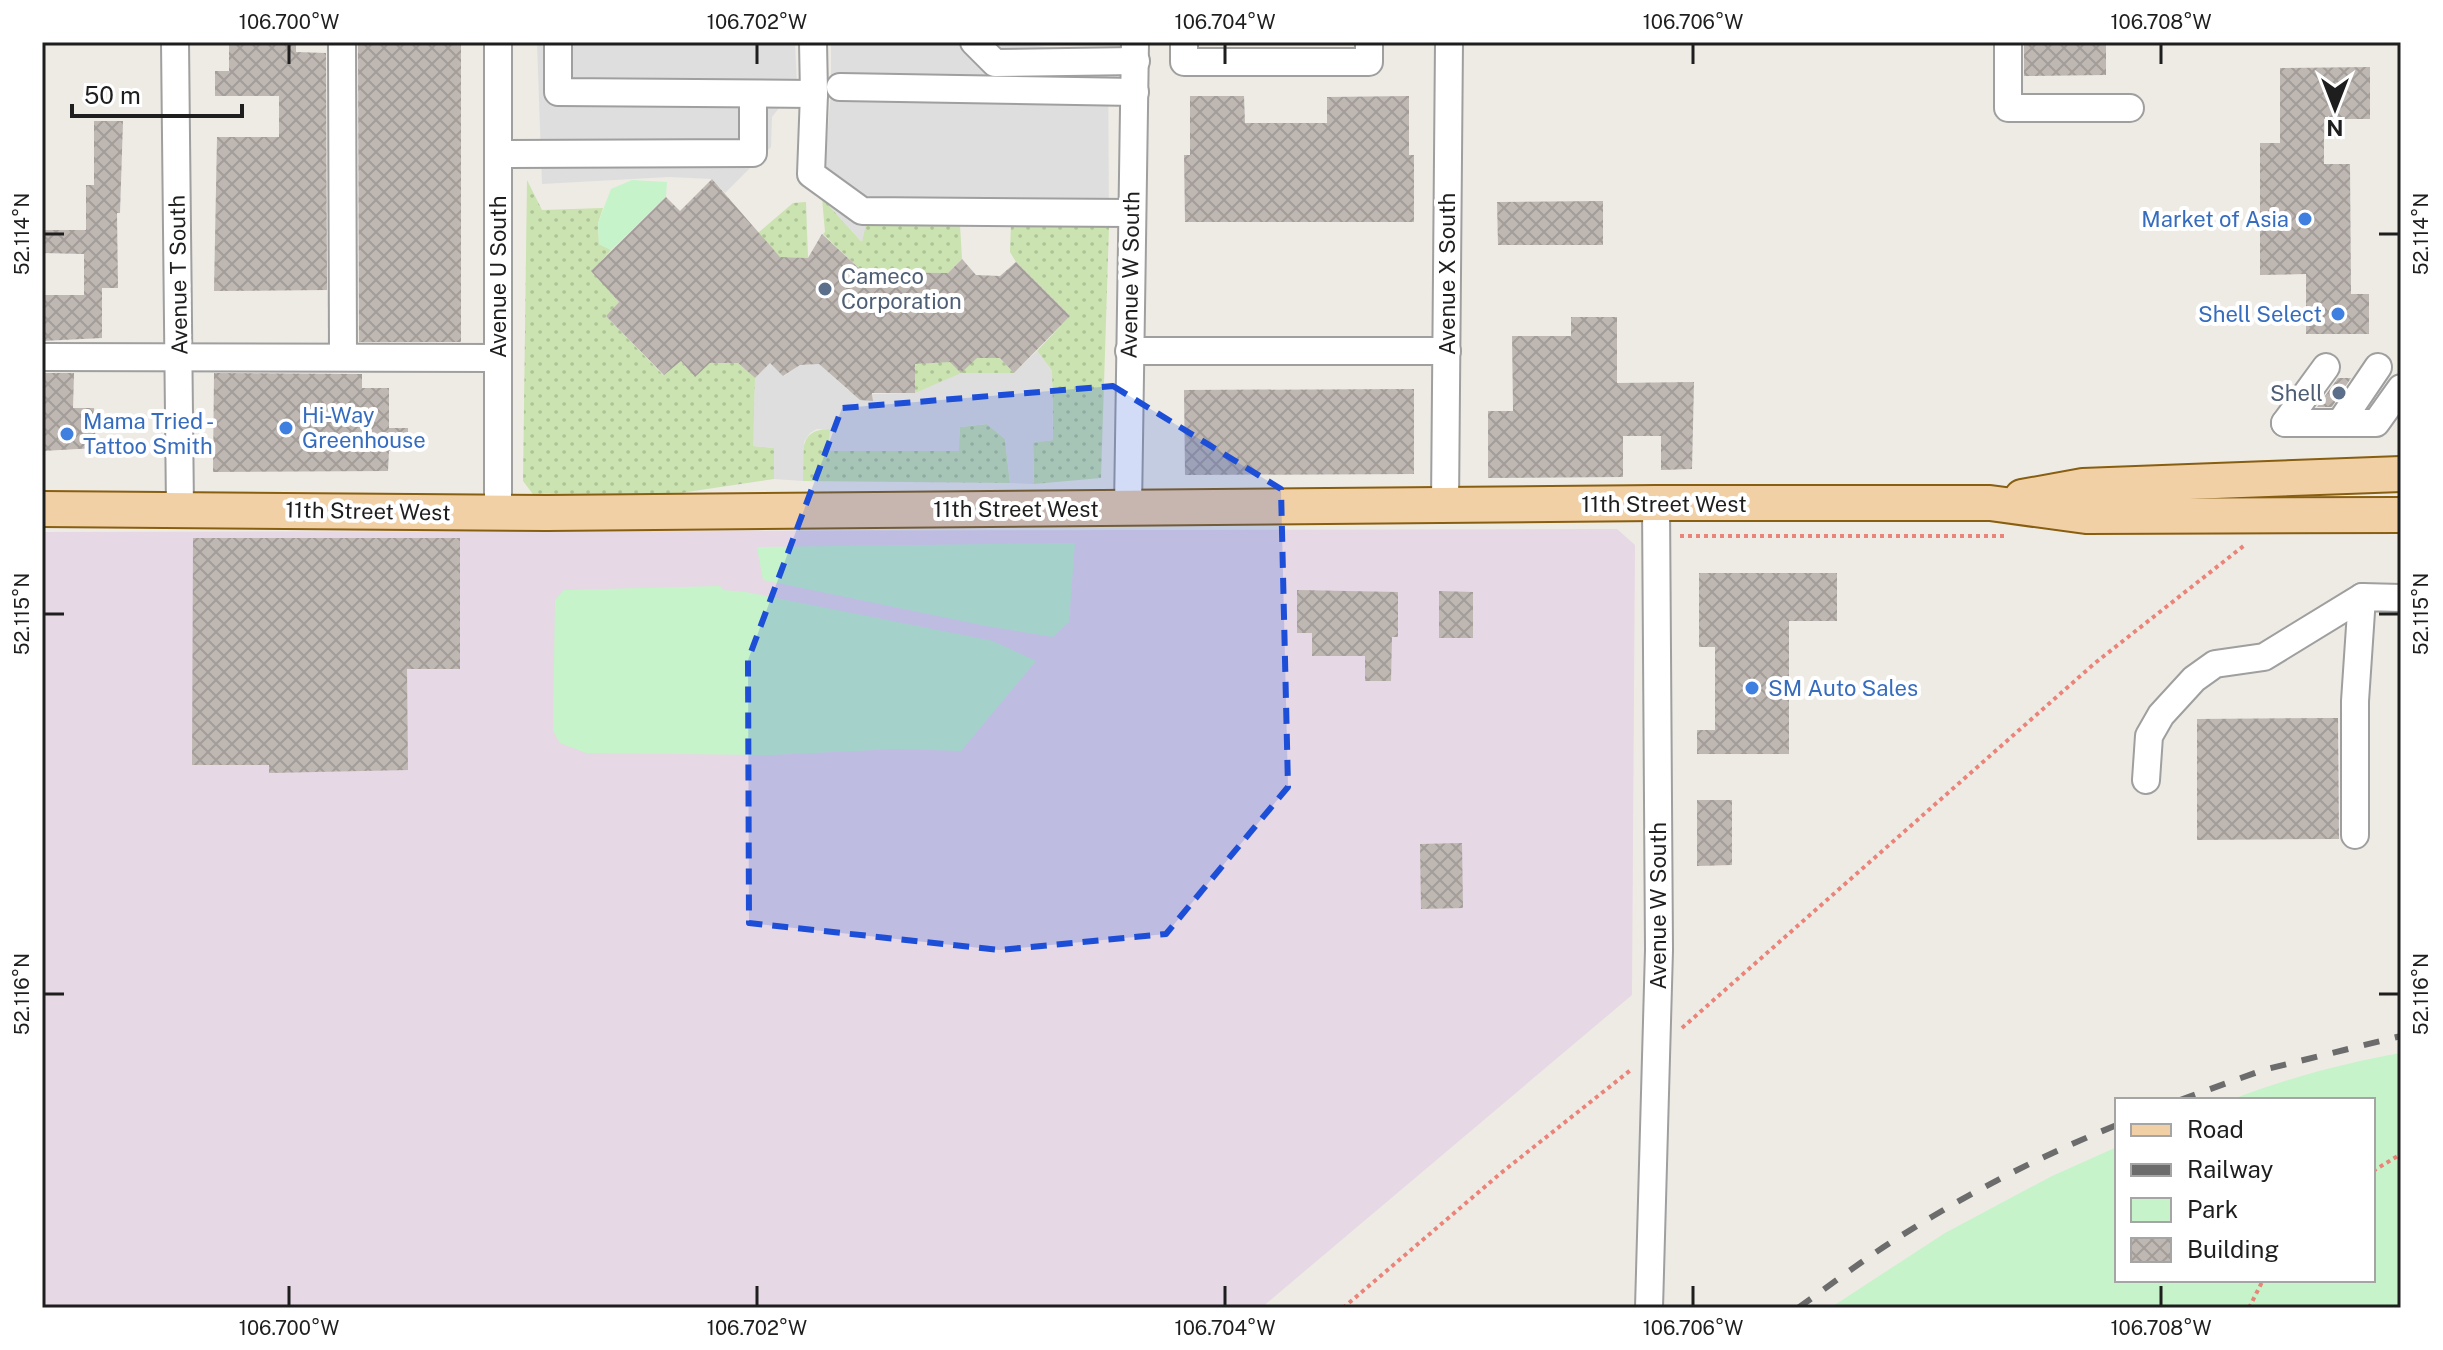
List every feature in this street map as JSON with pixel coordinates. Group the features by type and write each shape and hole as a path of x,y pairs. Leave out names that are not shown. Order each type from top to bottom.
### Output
{"main road":[{"name":"11th Street West","path":"1990,503 2083,486 2401,474"},
{"name":"11th Street West","path":"42,509 498,513 1990,503 2086,516 2401,515"}],"street":[{"name":"Avenue T South","path":"175,42 180,509"},
{"path":"342,42 343,356"},
{"name":"Avenue U South","path":"498,42 498,513"},
{"path":"558,42 558,92 814,94"},
{"path":"813,42 811,174 862,211 1131,213"},
{"path":"974,42 995,63 1135,52"},
{"path":"1184,42 1184,62 1369,62 1369,42"},
{"name":"Avenue X South","path":"1445,505 1449,42"},
{"path":"2008,42 2008,108 2130,108"},
{"name":"Avenue W South","path":"1128,508 1135,52"},
{"path":"840,87 1135,92"},
{"path":"498,154 753,153 753,95"},
{"path":"1129,351 1447,351"},
{"path":"42,357 498,358"},
{"path":"2332,423 2368,370"},
{"path":"2332,423 2285,423 2368,370"},
{"path":"2332,423 2368,370"},
{"name":"Avenue W South","path":"1649,1308 1657,1050 1656,503"},
{"path":"2146,780 2149,736 2161,715 2194,679 2215,664 2264,657 2362,597 2401,598"},
{"path":"2355,835 2355,701 2362,597"}],"path":[{"path":"1343,1308 1501,1173 1657,1050 2095,663 2251,540"},
{"path":"2375,1170 2401,1154"},
{"path":"2249,1308 2262,1282"}],"highlighted area":[{"path":"1113,386 1281,489 1288,787 1166,934 999,950 749,923 748,660 842,408"}],"shaded area":[{"path":"537,42 795,42 797,85 772,117 771,147 725,193 712,179 669,177 542,184"},
{"path":"831,42 1011,42 1079,52 1108,51 1109,226 991,226 867,221 862,242 822,198 831,92"},
{"path":"1037,351 1052,371 1053,440 1033,443 1034,484 1010,483 1005,439 987,424 960,427 959,451 829,451 830,430 817,429 804,442 803,481 774,479 774,448 753,446 755,378 770,363 784,376 800,365 819,364 849,391 863,377 873,401 873,394 915,393 961,373 1014,373"},
{"path":"1617,529 1635,545 1632,995 1261,1308 42,1308 42,532"}],"green space":[{"path":"527,180 542,210 603,208 598,223 599,244 611,250 592,271 619,302 606,316 663,375 681,361 694,376 710,363 738,363 755,378 754,446 774,448 774,479 547,513 523,481"},
{"path":"632,180 667,182 666,197 611,250 599,244 598,223 611,189"},
{"path":"822,198 861,241 866,221 960,225 962,259 948,273 863,272 823,234"},
{"path":"806,202 808,258 780,257 758,233 793,203"},
{"path":"1011,223 1109,226 1101,478 1034,484 1033,442 1053,440 1052,371 1037,351 1070,316 1016,262 1010,252"},
{"path":"1000,358 1014,373 915,393 915,364"},
{"path":"987,424 1005,439 1010,483 803,481 804,445 812,433 819,430 830,429 829,451 958,451 960,427"},
{"path":"1075,543 1069,622 1053,637 763,580 757,547"},
{"path":"720,586 723,590 993,641 1036,661 961,751 896,749 771,755 586,753 560,743 553,731 555,600 564,590"},
{"path":"2401,1053 2401,1308 1830,1308 1945,1233 2052,1176 2115,1148 2115,1282 2375,1282 2375,1098 2236,1098 2314,1072"}],"building":[{"path":"229,42 296,42 296,52 326,53 327,290 214,291 217,137 279,137 279,96 215,96 215,71 229,71"},
{"path":"358,42 461,42 461,342 359,342"},
{"path":"2024,42 2106,42 2106,75 2024,76"},
{"path":"2370,67 2370,119 2324,119 2324,164 2350,164 2351,294 2369,294 2369,334 2306,334 2306,274 2260,275 2260,143 2280,143 2280,68"},
{"path":"1190,96 1244,96 1245,123 1327,123 1327,97 1409,96 1409,155 1414,155 1414,222 1185,222 1184,155 1190,155"},
{"path":"94,121 123,121 120,213 117,213 118,288 102,288 102,338 42,341 42,295 84,295 84,254 42,253 42,230 86,230 86,185 94,185"},
{"name":"Cameco Corporation","path":"712,179 780,257 808,258 822,234 863,272 948,273 962,259 976,275 1000,276 1016,262 1070,316 1014,373 1000,358 977,358 961,373 950,362 915,364 915,393 872,393 873,401 860,400 819,364 800,365 783,376 770,363 755,378 738,363 710,363 695,377 681,361 664,375 606,316 619,302 591,271 666,197 680,211"},
{"path":"1603,201 1603,245 1498,245 1497,202"},
{"path":"1571,317 1617,317 1617,383 1694,382 1692,469 1661,470 1661,436 1623,436 1623,477 1488,478 1488,411 1513,411 1512,336 1571,336"},
{"path":"42,373 74,373 73,408 94,408 96,448 42,451"},
{"name":"Hi-Way Greenhouse","path":"214,373 362,374 362,388 389,388 389,428 408,428 408,451 389,451 388,471 213,472"},
{"path":"2338,378 2351,378 2332,407 2317,407"},
{"path":"1414,389 1414,474 1185,475 1184,390"},
{"path":"193,538 460,538 460,669 407,669 408,770 269,773 269,765 192,765"},
{"name":"SM Auto Sales","path":"1699,573 1837,573 1837,621 1789,621 1789,754 1697,754 1697,730 1715,730 1715,647 1699,647"},
{"path":"1297,590 1398,592 1398,637 1392,637 1391,681 1365,681 1365,656 1312,656 1312,633 1297,633"},
{"path":"1439,591 1473,592 1473,638 1439,638"},
{"path":"2338,718 2339,839 2197,840 2197,719"},
{"path":"1697,800 1732,800 1732,865 1697,866"},
{"path":"1462,843 1463,908 1421,909 1420,844"}],"railway":[{"path":"2186,1098 2263,1070 2401,1036"},
{"path":"1798,1308 1881,1249 1947,1208 2031,1163 2115,1126"}],"place":[{"name":"Market of Asia","path":"2305,219"},
{"name":"Cameco Corporation","path":"825,289"},
{"name":"Shell Select","path":"2338,314"},
{"name":"Shell","path":"2339,393"},
{"name":"Hi-Way Greenhouse","path":"286,428"},
{"name":"Mama Tried - Tattoo Smith","path":"67,434"},
{"name":"SM Auto Sales","path":"1752,688"}]}
